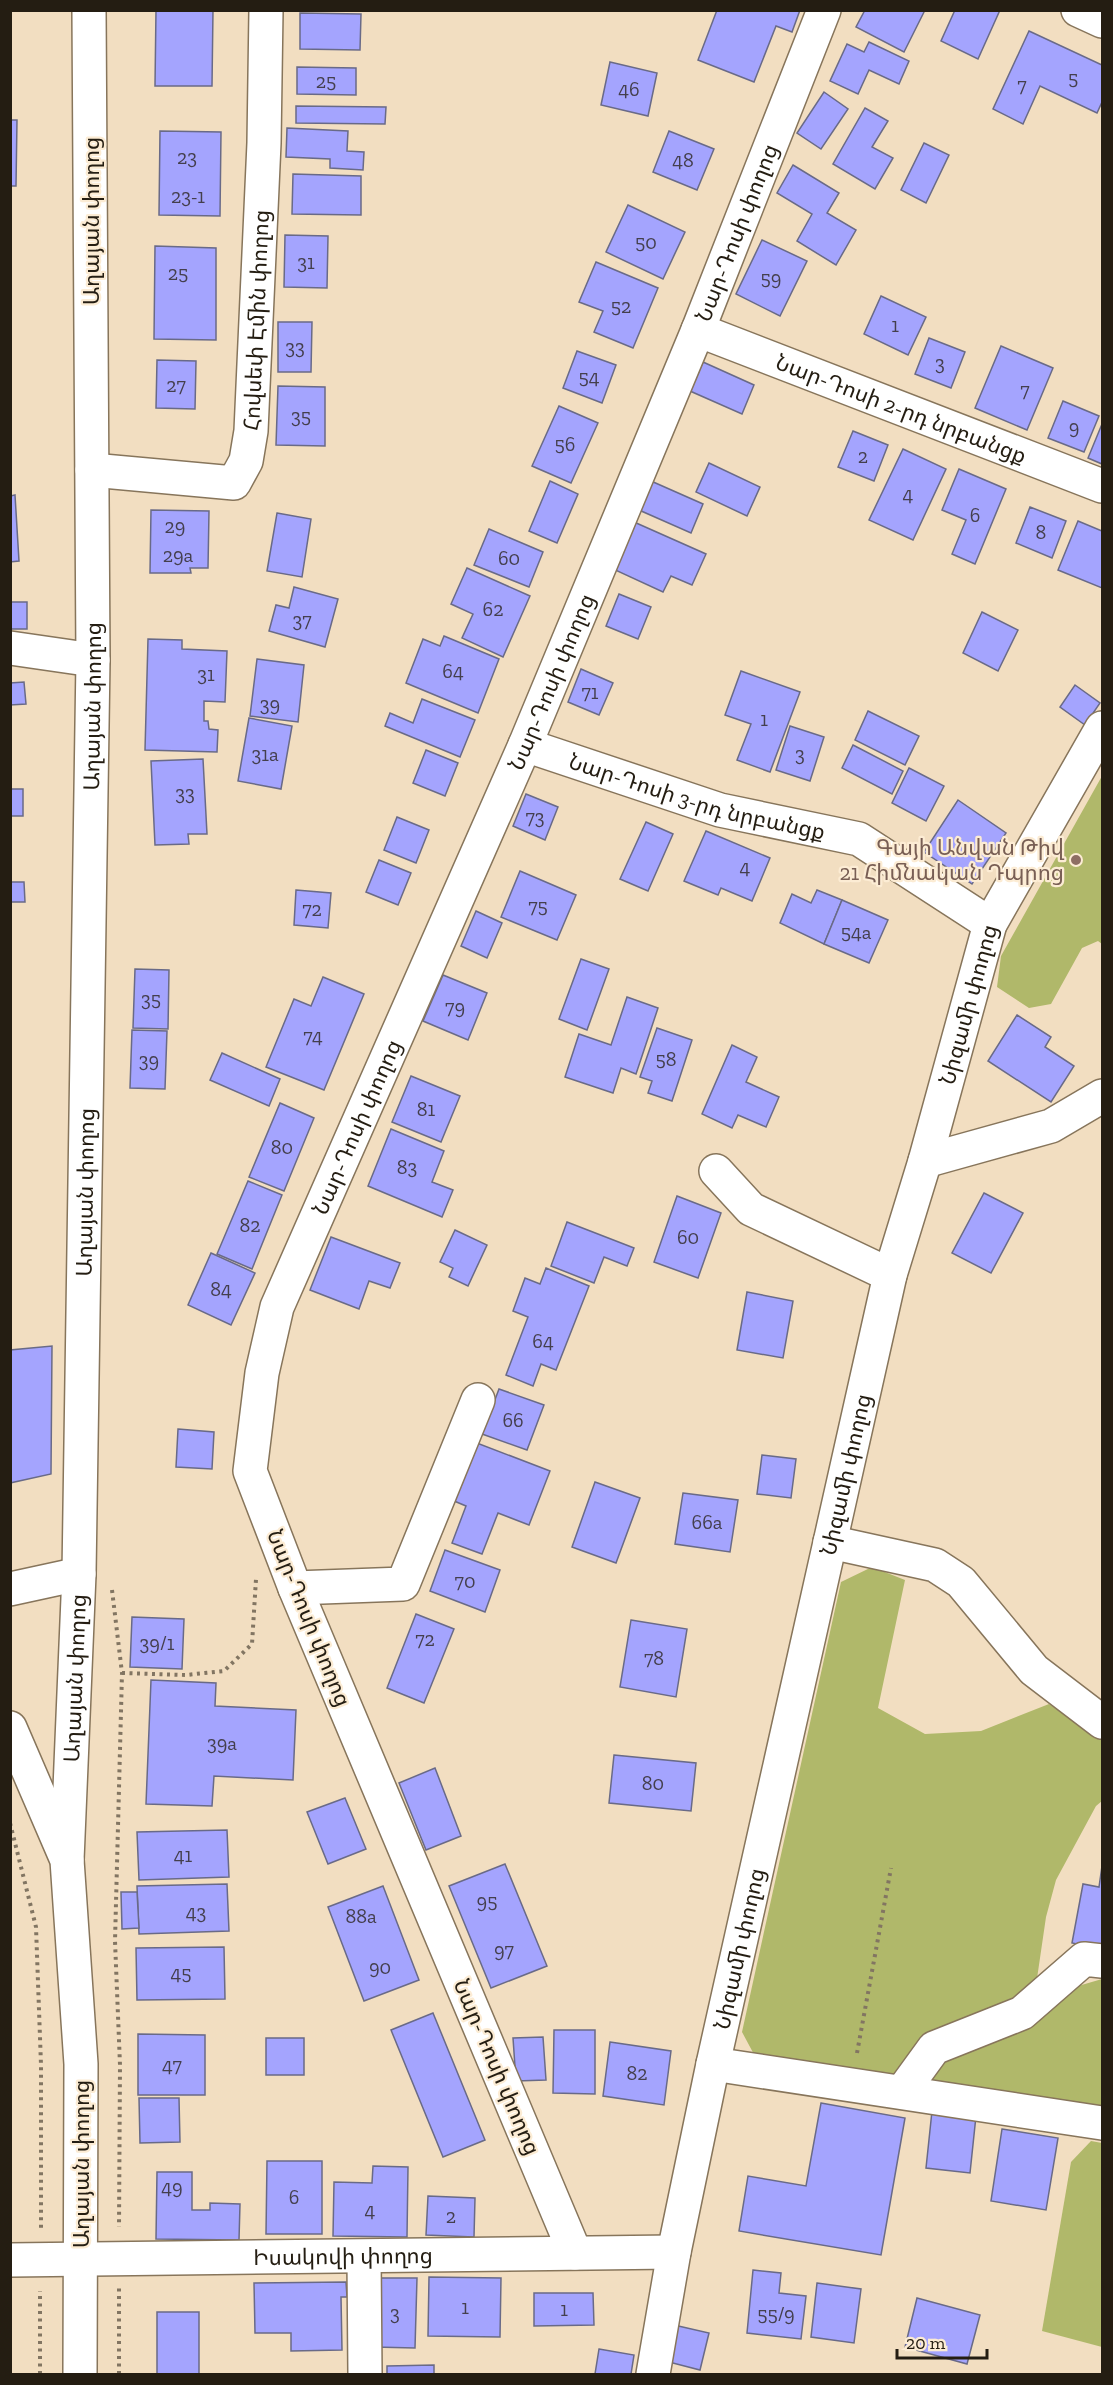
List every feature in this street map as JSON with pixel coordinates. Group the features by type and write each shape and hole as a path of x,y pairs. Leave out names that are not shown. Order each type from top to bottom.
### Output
{"street":[{"name":"Աղայան փողոց","path":"80,2374 81,2064 67,1860 79,1574 93,660 89,10"},
{"name":"Հովսեփ Էմին փողոց","path":"92,470 234,483 246,461 251,431 258,314 266,10"},
{"name":"Նար-Դոսի փողոց","path":"575,2253 295,1588 250,1471 262,1373 277,1307 525,745 698,330 824,10"},
{"path":"1078,10 1102,21"},
{"name":"Նար-Դոսի 2-րդ նրբանցք","path":"698,330 1102,486"},
{"path":"10,648 93,660"},
{"name":"Նիզամի փողոց","path":"653,2374 674,2252 713,2064 890,1275 925,1161 990,924 1102,728"},
{"name":"Նար-Դոսի 3-րդ նրբանցք","path":"525,745 720,810 859,839 990,924"},
{"path":"925,1161 1051,1126 1102,1096"},
{"path":"716,1171 751,1209 890,1275"},
{"path":"295,1588 403,1584 477,1400"},
{"path":"830,1542 935,1565 961,1581 1034,1670 1102,1722"},
{"path":"10,1589 79,1574"},
{"path":"10,1728 67,1860"},
{"path":"902,2092 934,2048 1022,2013 1084,1959 1102,1961"},
{"path":"713,2064 1102,2123"},
{"name":"Իսակովի փողոց","path":"26,2260 674,2252"},
{"path":"364,2257 365,2374"}],"path":[{"path":"122,1673 186,1675 224,1671 252,1644 258,1548 277,1541"},
{"path":"111,1580 122,1673 115,1941 120,2065 119,2374"},
{"path":"10,1823 36,1927 41,2065 26,2260 40,2374"},
{"path":"852,2085 891,1868"}],"green space":[{"name":"Գայի Անվան Թիվ 21 Հիմնական Դպրոց","path":"1102,776 1102,944 1098,941 1082,948 1051,1004 1029,1008 997,987 1001,956"},
{"path":"872,1567 905,1580 878,1708 925,1734 981,1731 1049,1704 1102,1739 1102,1801 1096,1806 1056,1880 1046,1917 1034,1999 1102,1979 1102,2107 757,2060 742,2032 841,1582"},
{"path":"1091,2141 1102,2143 1102,2347 1042,2331 1071,2162"}],"building":[{"path":"156,10 213,10 212,86 155,86"},
{"path":"717,10 800,10 792,32 776,26 754,82 698,60"},
{"path":"865,10 925,10 904,52 856,27"},
{"path":"955,10 1000,10 978,59 941,41"},
{"path":"300,13 361,14 360,50 300,49"},
{"path":"1029,31 1102,65 1102,102 1097,113 1040,86 1023,124 993,109"},
{"path":"869,42 909,61 899,84 869,70 858,94 830,81 847,44 864,52"},
{"path":"610,62 657,73 648,116 601,105"},
{"path":"297,67 356,68 356,95 297,94"},
{"path":"824,92 848,109 821,149 797,133"},
{"path":"296,106 386,107 385,124 296,123"},
{"path":"865,108 888,121 872,147 893,158 875,189 833,164"},
{"path":"10,120 17,120 16,186 10,186"},
{"path":"287,128 348,131 347,151 364,152 363,170 330,168 330,159 286,157"},
{"path":"160,131 221,132 220,216 159,215"},
{"path":"669,131 714,149 697,190 653,172"},
{"path":"924,143 949,155 926,203 901,190"},
{"path":"793,165 839,193 827,213 856,230 836,265 797,241 812,214 777,193"},
{"path":"293,174 361,176 361,215 292,214"},
{"path":"628,205 685,232 663,279 606,252"},
{"path":"285,235 328,236 327,288 284,287"},
{"path":"762,240 807,261 780,316 736,294"},
{"path":"155,246 216,248 216,340 154,339"},
{"path":"596,262 658,288 633,348 594,332 603,311 579,302"},
{"path":"881,296 926,317 908,355 864,334"},
{"path":"278,322 312,322 311,372 278,372"},
{"path":"929,338 965,352 951,388 915,374"},
{"path":"1001,346 1053,368 1027,430 975,408"},
{"path":"577,351 616,365 602,403 563,388"},
{"path":"157,360 196,361 195,409 156,408"},
{"path":"703,362 754,385 742,414 690,391"},
{"path":"278,386 325,387 325,446 276,445"},
{"path":"1063,401 1099,416 1084,452 1048,438"},
{"path":"559,406 598,423 571,483 532,466"},
{"path":"1102,424 1102,464 1088,458"},
{"path":"853,431 888,445 874,481 838,467"},
{"path":"903,449 946,469 913,540 869,520"},
{"path":"709,463 760,487 747,516 696,492"},
{"path":"959,469 1006,489 975,564 952,554 966,520 942,510"},
{"path":"550,481 578,494 557,543 529,531"},
{"path":"651,481 703,504 691,533 639,510"},
{"path":"15,495 19,561 10,562 10,496"},
{"path":"1030,507 1066,521 1052,558 1016,543"},
{"path":"151,510 209,511 208,568 190,568 191,573 150,573"},
{"path":"277,513 311,519 302,577 267,571"},
{"path":"1078,521 1102,531 1102,588 1058,570"},
{"path":"634,522 706,554 692,585 671,576 663,592 613,569"},
{"path":"489,529 543,552 529,587 474,565"},
{"path":"467,568 530,596 503,657 462,638 473,614 451,604"},
{"path":"294,587 338,599 325,647 269,631 276,605 289,608"},
{"path":"619,594 651,607 638,639 606,626"},
{"path":"10,602 27,602 27,629 10,629"},
{"path":"982,612 1018,630 998,671 963,653"},
{"path":"444,636 499,659 478,713 406,683 423,639 440,646"},
{"path":"148,639 182,640 182,649 227,651 225,702 204,701 204,721 208,721 209,729 218,730 217,752 145,750"},
{"path":"257,659 304,665 298,722 250,716"},
{"path":"581,669 613,683 599,715 568,702"},
{"path":"741,671 800,692 770,772 737,760 751,724 725,715"},
{"path":"24,682 26,704 10,705 10,683"},
{"path":"1075,685 1100,703 1085,725 1060,707"},
{"path":"422,699 475,720 460,757 385,726 390,713 413,723"},
{"path":"868,711 919,736 905,765 855,740"},
{"path":"249,718 292,726 281,789 238,781"},
{"path":"790,726 824,737 810,781 776,770"},
{"path":"853,745 903,771 892,794 842,768"},
{"path":"426,750 458,763 445,796 413,783"},
{"path":"203,759 207,834 188,834 189,844 155,845 151,761"},
{"path":"909,768 944,786 926,821 892,803"},
{"path":"10,789 23,789 23,816 10,816"},
{"path":"526,794 558,807 545,840 513,826"},
{"path":"958,800 1006,833 972,884 924,852"},
{"path":"397,817 429,830 416,863 384,850"},
{"path":"646,822 673,834 648,891 620,879"},
{"path":"706,831 770,858 752,901 721,888 718,895 684,881"},
{"path":"379,860 411,873 398,905 366,892"},
{"path":"520,871 576,895 557,940 501,917"},
{"path":"10,882 24,882 25,902 10,902"},
{"path":"296,890 331,893 328,928 294,925"},
{"path":"817,890 842,900 824,944 780,923 792,894 811,903"},
{"path":"842,900 888,920 869,963 824,944"},
{"path":"476,911 502,923 487,958 461,946"},
{"path":"581,959 609,969 587,1030 559,1019"},
{"path":"135,969 169,970 168,1029 133,1028"},
{"path":"443,975 487,993 468,1040 423,1021"},
{"path":"323,977 364,994 324,1090 266,1067 294,999 311,1006"},
{"path":"627,997 658,1008 636,1074 621,1068 613,1093 565,1077 579,1034 611,1045"},
{"path":"1017,1015 1051,1037 1045,1047 1074,1066 1051,1102 988,1061"},
{"path":"657,1028 692,1040 672,1101 648,1093 652,1081 640,1077"},
{"path":"132,1030 167,1031 165,1089 130,1088"},
{"path":"732,1045 757,1057 746,1082 779,1097 766,1127 738,1115 732,1128 702,1114"},
{"path":"222,1053 280,1079 269,1106 210,1080"},
{"path":"411,1076 460,1096 441,1142 392,1122"},
{"path":"280,1103 314,1118 284,1191 249,1177"},
{"path":"391,1129 444,1151 432,1182 453,1190 442,1217 368,1186"},
{"path":"248,1181 282,1195 252,1269 217,1254"},
{"path":"984,1193 1023,1213 991,1273 952,1253"},
{"path":"677,1196 721,1213 698,1278 654,1262"},
{"path":"567,1222 634,1248 627,1266 604,1257 594,1283 551,1266"},
{"path":"455,1230 487,1245 468,1286 449,1277 453,1268 440,1262"},
{"path":"331,1237 400,1263 390,1288 369,1281 359,1309 310,1290"},
{"path":"211,1253 255,1273 231,1325 188,1305"},
{"path":"546,1268 589,1286 556,1370 541,1364 533,1386 506,1375 528,1317 513,1311 525,1278 540,1284"},
{"path":"747,1292 793,1301 783,1358 737,1350"},
{"path":"52,1346 51,1474 10,1483 10,1350"},
{"path":"499,1389 544,1405 527,1450 482,1434"},
{"path":"178,1429 214,1432 212,1469 176,1467"},
{"path":"469,1440 550,1471 529,1525 498,1513 482,1554 452,1543 466,1506 447,1498"},
{"path":"762,1455 796,1459 791,1498 757,1494"},
{"path":"595,1482 640,1498 616,1563 572,1547"},
{"path":"683,1493 738,1500 730,1552 675,1544"},
{"path":"445,1550 500,1570 485,1612 430,1591"},
{"path":"416,1614 454,1629 424,1703 387,1688"},
{"path":"132,1617 184,1619 182,1669 130,1667"},
{"path":"631,1620 687,1629 676,1697 620,1687"},
{"path":"151,1680 216,1683 215,1706 296,1710 293,1780 214,1776 212,1806 146,1804"},
{"path":"614,1755 696,1763 691,1811 609,1803"},
{"path":"435,1768 461,1836 426,1850 399,1783"},
{"path":"345,1798 366,1849 328,1864 307,1812"},
{"path":"227,1830 229,1877 139,1880 137,1832"},
{"path":"505,1864 547,1966 491,1988 449,1886"},
{"path":"1102,1866 1102,1949 1072,1943 1083,1884 1099,1887"},
{"path":"227,1884 229,1931 139,1934 137,1886"},
{"path":"383,1886 419,1980 364,2001 328,1907"},
{"path":"121,1892 137,1892 139,1928 122,1929"},
{"path":"224,1947 225,1999 137,2000 136,1948"},
{"path":"433,2013 485,2140 443,2157 391,2030"},
{"path":"554,2030 595,2030 595,2094 553,2093"},
{"path":"138,2034 205,2035 205,2095 138,2095"},
{"path":"543,2037 546,2080 516,2081 513,2038"},
{"path":"266,2038 304,2038 304,2075 266,2075"},
{"path":"610,2042 671,2051 664,2105 603,2096"},
{"path":"139,2098 179,2098 180,2142 140,2143"},
{"path":"821,2103 905,2118 881,2255 739,2231 748,2176 806,2186"},
{"path":"932,2111 976,2116 970,2173 926,2168"},
{"path":"1002,2129 1058,2138 1046,2210 991,2201"},
{"path":"267,2161 322,2161 322,2234 266,2234"},
{"path":"373,2166 408,2167 407,2237 333,2236 334,2182 372,2183"},
{"path":"157,2172 192,2172 192,2210 210,2210 210,2203 240,2204 239,2240 156,2239"},
{"path":"428,2196 475,2198 474,2237 426,2235"},
{"path":"753,2270 781,2273 779,2293 806,2296 801,2339 747,2333"},
{"path":"429,2277 501,2278 500,2337 428,2336"},
{"path":"375,2278 417,2278 415,2348 374,2347"},
{"path":"346,2282 347,2297 341,2297 342,2350 291,2351 291,2333 255,2333 254,2283"},
{"path":"817,2283 861,2289 854,2343 811,2337"},
{"path":"534,2293 593,2293 594,2325 534,2326"},
{"path":"917,2298 980,2315 967,2364 905,2347"},
{"path":"157,2312 199,2312 199,2374 157,2374"},
{"path":"674,2325 709,2333 700,2370 665,2361"},
{"path":"599,2349 634,2355 631,2374 595,2374"},
{"path":"434,2365 434,2374 387,2374 387,2366"}],"place":[{"name":"Գայի Անվան Թիվ 21 Հիմնական Դպրոց","path":"1076,860"}]}
